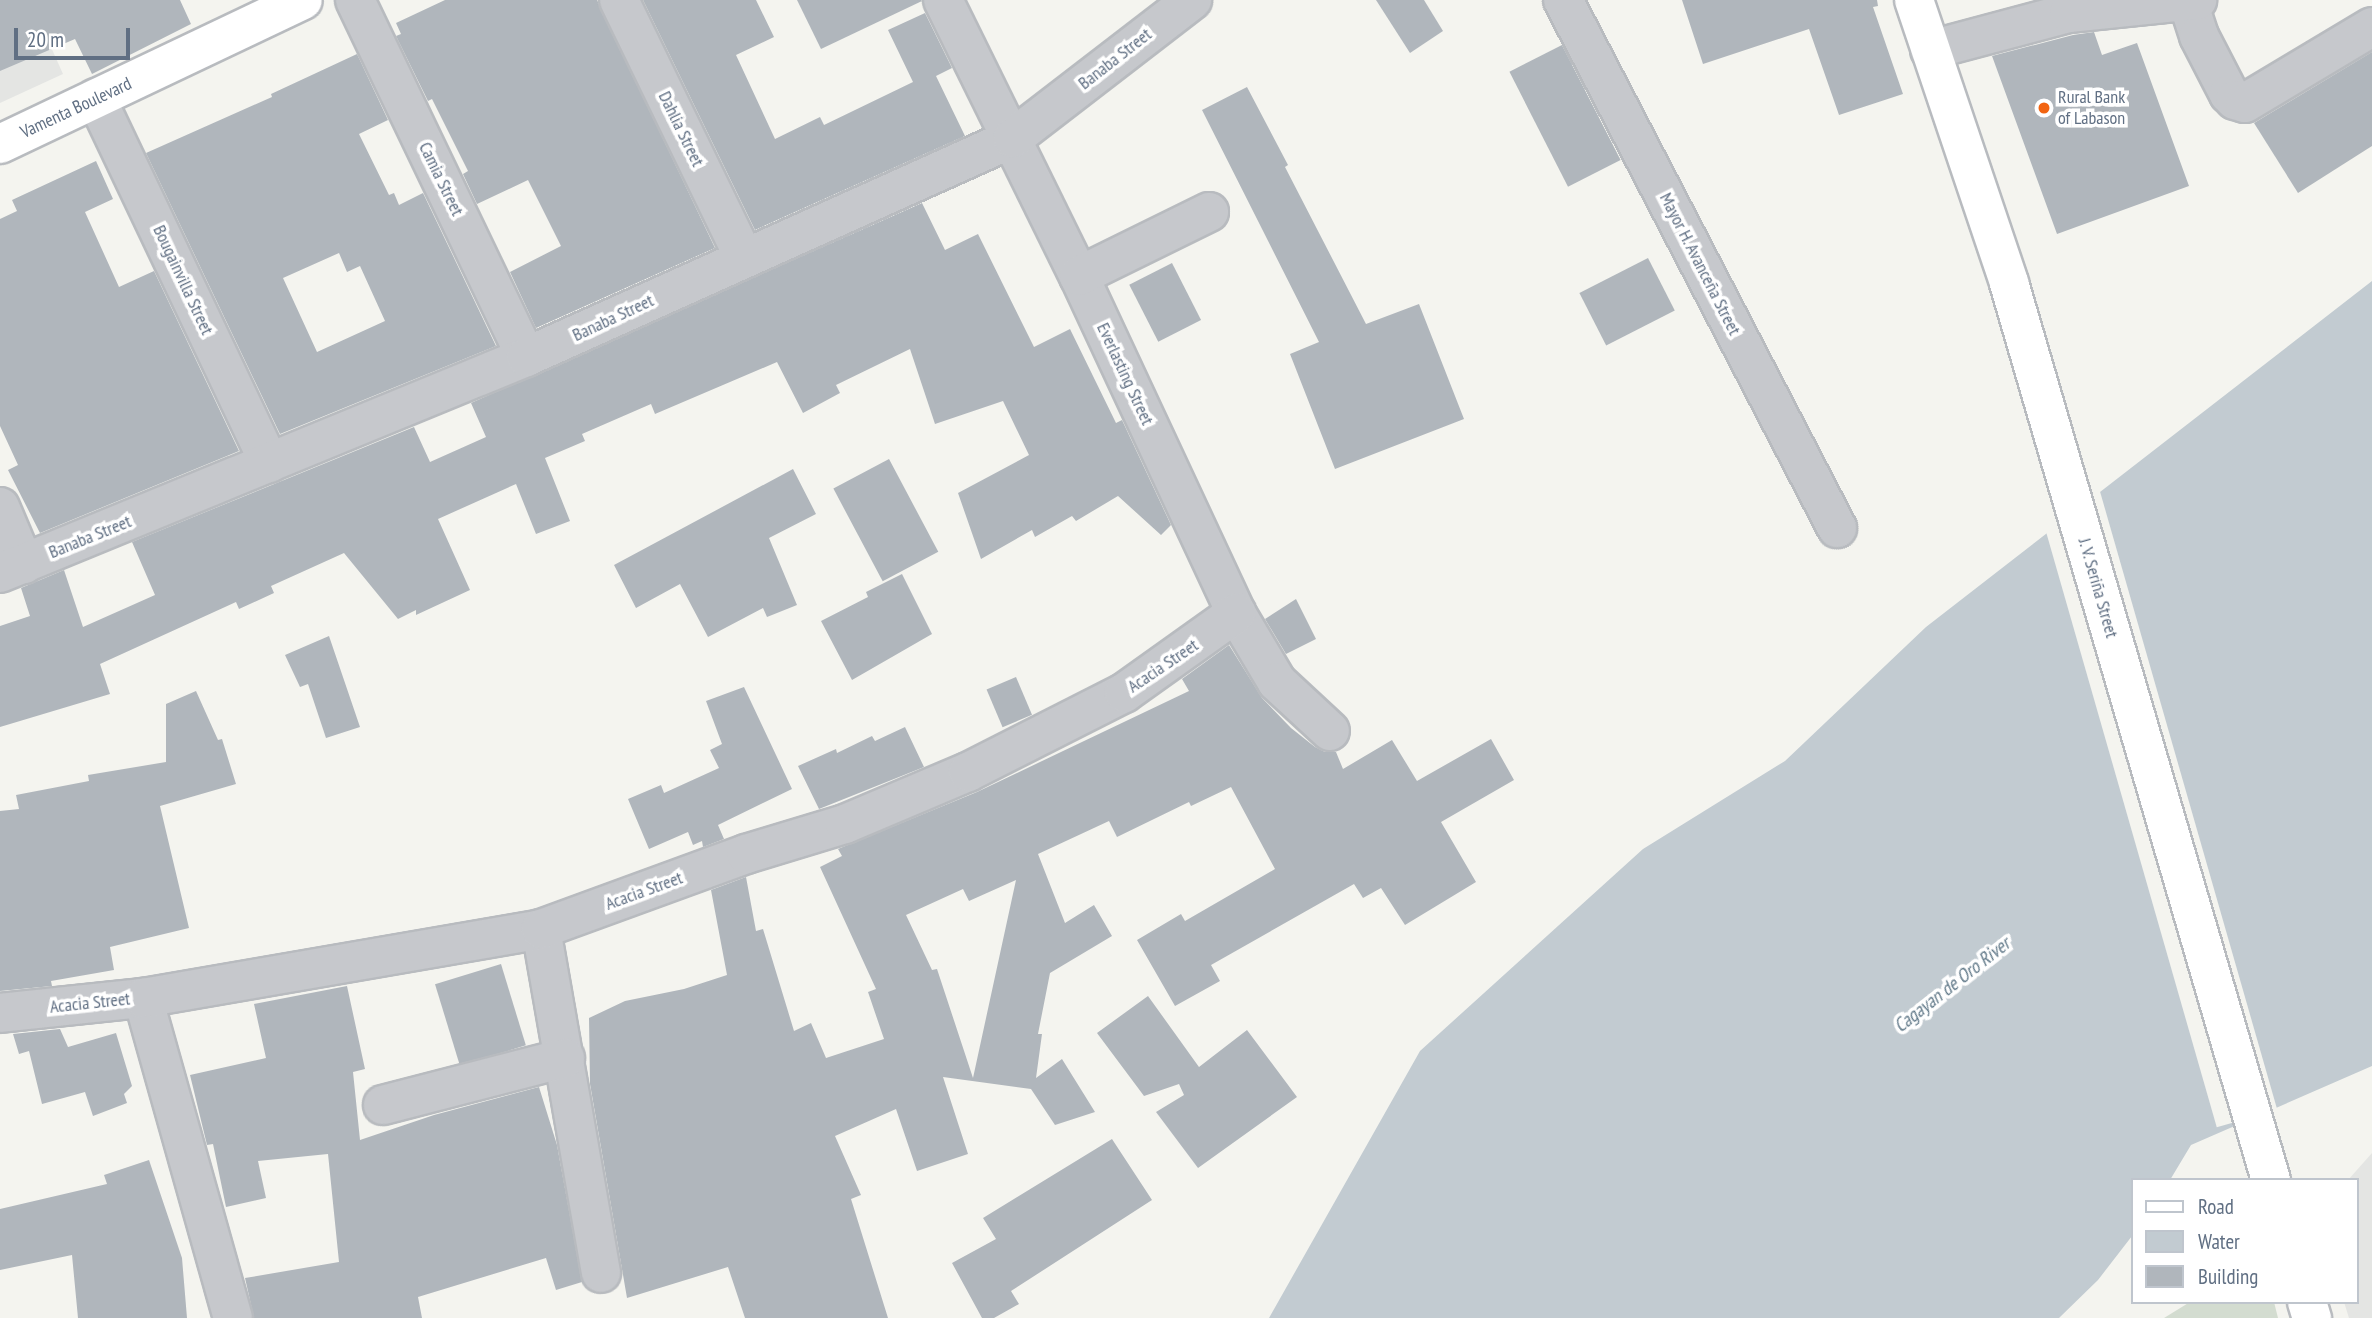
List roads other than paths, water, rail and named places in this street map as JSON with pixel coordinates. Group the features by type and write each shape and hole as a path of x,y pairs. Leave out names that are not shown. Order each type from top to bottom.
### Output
{"main road":[{"name":"Vamenta Boulevard","path":"0,144 303,0"},
{"name":"J. V. Seriña Street","path":"1914,0 2008,283 2270,1178"}],"street":[{"name":"Camia Street","path":"355,0 526,357"},
{"name":"Dahlia Street","path":"619,0 744,258"},
{"name":"Everlasting Street","path":"943,0 1079,276 1236,613 1277,682 1330,731"},
{"name":"Banaba Street","path":"12,569 526,357 1013,138 1192,0"},
{"name":"Mayor H. Avanceña Street","path":"1563,0 1837,528"},
{"path":"1930,50 2069,13 2133,4 2193,1 2199,36 2229,94 2235,100 2245,103 2372,27"},
{"name":"Bougainvilla Street","path":"96,98 270,463"},
{"path":"1079,276 1209,212"},
{"path":"0,507 12,569"},
{"name":"Acacia Street","path":"0,1013 143,998 541,929 746,854 833,828 968,772 1124,693 1236,613"},
{"path":"541,929 600,1273"},
{"path":"143,998 233,1318"},
{"path":"383,1105 565,1058"}],"water":[{"name":"Cagayan de Oro River","path":"2372,281 2372,1066 2191,1145 2171,1178 2130,1178 2130,1239 2098,1280 2059,1318 1269,1318 1420,1051 1643,849 1785,761 1926,627"}],"place":[{"name":"Rural Bank of Labason","path":"2044,108"}]}
